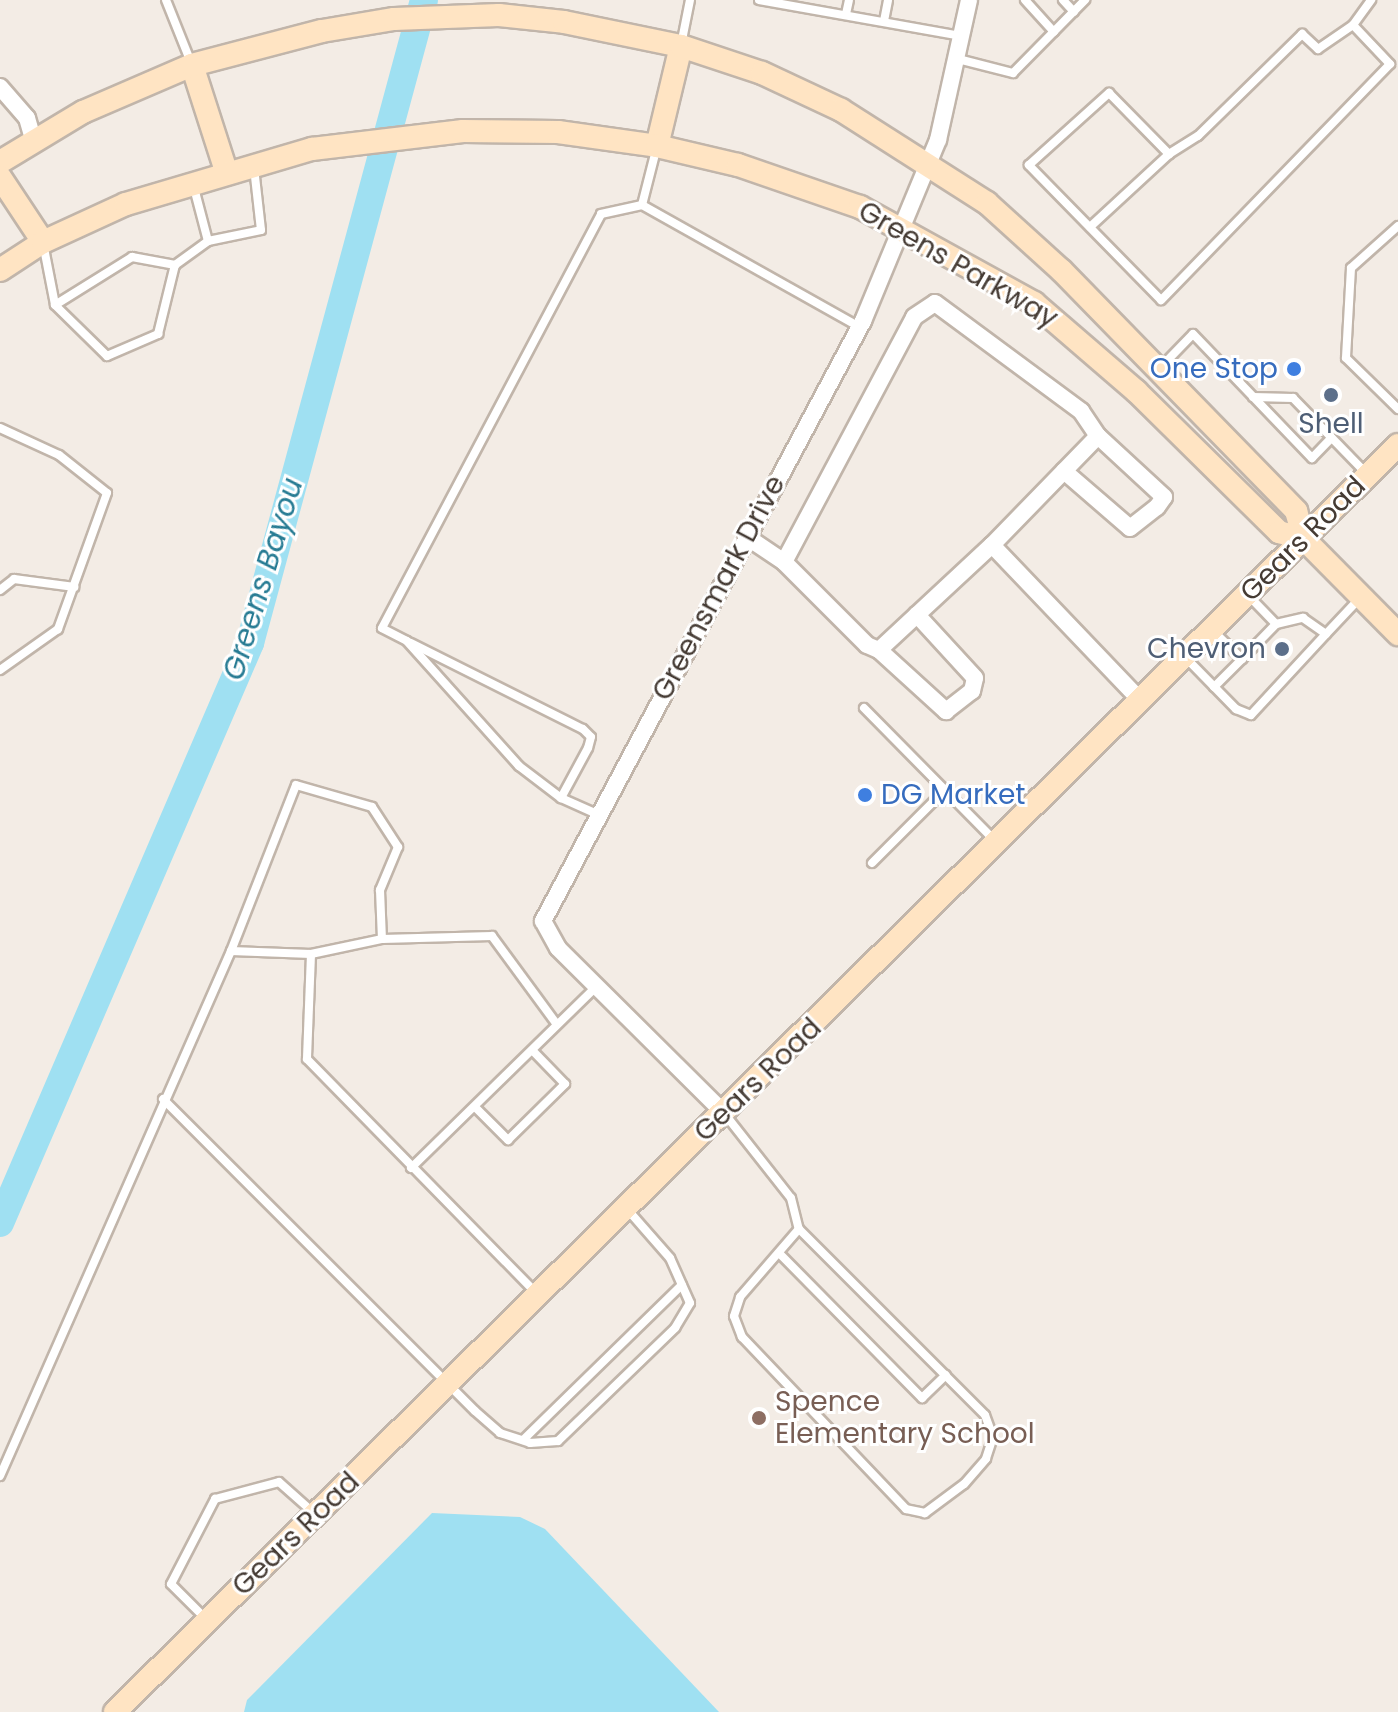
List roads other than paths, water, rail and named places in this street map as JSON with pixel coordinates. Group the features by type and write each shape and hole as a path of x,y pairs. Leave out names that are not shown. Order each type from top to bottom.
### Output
{"street":[{"name":"Greensmark Drive","path":"724,1113 558,948 543,921 597,814 860,327 929,162 958,59 969,0"},
{"name":"Greens Parkway","path":"0,162 33,139 192,65 345,27 409,18 499,15 564,22 681,46 762,73 841,110 929,162 987,203 1051,260 1296,511 1304,539"},
{"path":"657,146 681,46"},
{"path":"192,65 226,171"},
{"path":"0,87 27,118 33,139"},
{"name":"Greens Parkway","path":"0,270 43,242 192,181 312,149 448,132 558,132 657,146 812,188 901,229 1034,303 1136,391 1279,532 1304,539"},
{"path":"0,177 43,242"},
{"path":"784,562 914,317 935,303 1081,411 1098,436 1164,497 1157,507 1130,528 1064,471"},
{"path":"1136,391 1158,370"},
{"path":"879,650 992,545 1098,436"},
{"name":"Gears Road","path":"115,1712 1367,475 1396,452"},
{"path":"747,537 784,562 867,645 879,650 946,711 972,691 975,678 917,615"},
{"path":"1304,539 1398,634"},
{"path":"992,545 1140,700"}],"lane":[{"path":"166,0 192,65"},
{"path":"681,46 690,0"},
{"path":"759,0 962,36"},
{"path":"846,14 849,0"},
{"path":"884,21 888,0"},
{"path":"1025,0 1054,32"},
{"path":"1063,0 1074,12"},
{"path":"958,59 1013,73 1085,0"},
{"path":"1090,227 1169,154 1198,136 1302,34 1318,49 1353,25 1371,0"},
{"path":"1169,154 1109,93 1052,141 1029,165 1161,300 1390,64 1353,25"},
{"path":"642,205 657,146"},
{"path":"43,242 55,305 107,356 158,334 175,265 208,241 261,230 254,163"},
{"path":"192,181 208,241"},
{"path":"561,798 588,748 591,737 583,729 382,628 601,214 642,205 860,327"},
{"path":"1398,226 1351,268 1346,358 1398,409"},
{"path":"55,305 132,257 175,265"},
{"path":"1158,370 1193,334 1312,458 1331,438"},
{"path":"1253,397 1293,398 1367,475"},
{"path":"0,428 59,455 107,493 58,629 0,670"},
{"path":"0,590 14,579 74,587"},
{"path":"1247,595 1276,624"},
{"path":"1184,656 1236,709 1251,715 1361,597"},
{"path":"1214,687 1276,624 1303,618 1326,634"},
{"path":"1211,629 1242,659"},
{"path":"407,641 519,766 561,798 597,814"},
{"path":"864,708 997,843"},
{"path":"0,1476 163,1099 231,951 296,785 372,807 398,847 380,890 382,939"},
{"path":"872,863 945,790"},
{"path":"231,951 311,954 382,939 492,936 556,1023"},
{"path":"311,954 307,1059 539,1296"},
{"path":"411,1168 533,1051 556,1023 598,986"},
{"path":"475,1107 508,1140 565,1084 533,1051"},
{"path":"163,1099 500,1433 523,1440 558,1441 675,1328 690,1303 670,1258 627,1209"},
{"path":"724,1113 791,1198 799,1229 985,1415 993,1437 986,1459 964,1484 925,1513 906,1509 742,1337 734,1316 740,1297 799,1229"},
{"path":"779,1253 922,1398 946,1375"},
{"path":"523,1440 682,1285"},
{"path":"208,1621 171,1584 215,1499 279,1482 315,1515"}],"water":[{"path":"432,1513 520,1517 545,1529 719,1712 244,1712 247,1700"}],"waterway":[{"name":"Greens Bayou","path":"0,1223 250,643 424,0"}],"place":[{"name":"One Stop","path":"1294,369"},
{"name":"Shell","path":"1331,395"},
{"name":"Chevron","path":"1282,649"},
{"name":"DG Market","path":"865,795"},
{"name":"Spence Elementary School","path":"759,1418"}]}
